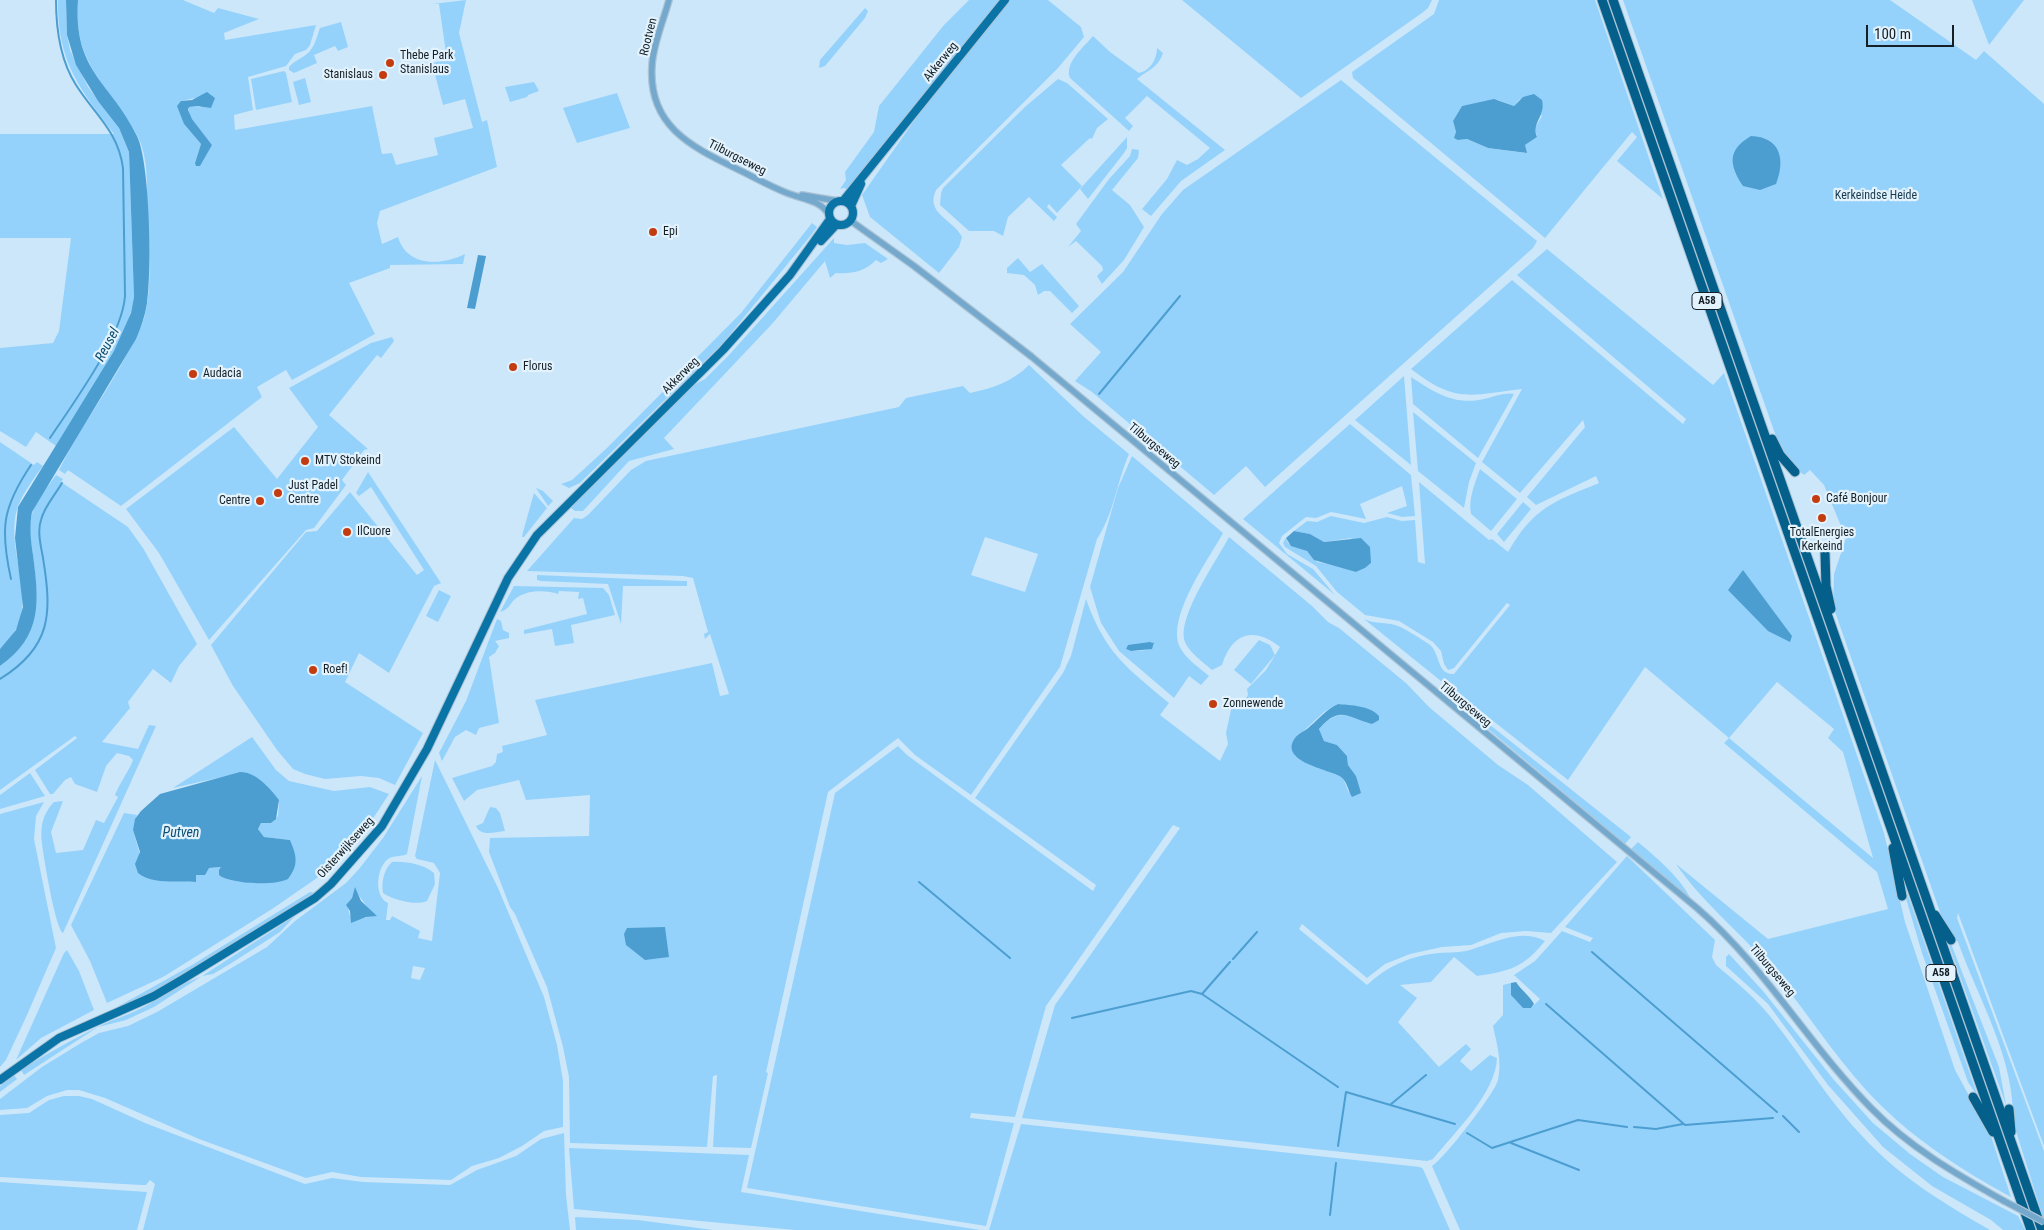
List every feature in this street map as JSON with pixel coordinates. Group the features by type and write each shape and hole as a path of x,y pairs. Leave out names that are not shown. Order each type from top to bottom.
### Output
{"highway":[{"name":"A58","path":"1602,0 1879,795 2008,1150 2042,1230"},
{"name":"A58","path":"1613,0 1928,904 2008,1150 2031,1230"},
{"name":"A58","path":"1761,425 1767,430 1780,455 1795,472"},
{"name":"A58","path":"1825,553 1826,586 1829,604 1842,644 1840,649"},
{"name":"A58","path":"1879,795 1902,896"},
{"name":"A58","path":"1928,904 1951,940"},
{"name":"A58","path":"1973,1097 2008,1150"},
{"name":"A58","path":"2008,1150 2009,1109"}],"main road":[{"name":"Akkerweg","path":"840,201 876,161 1005,0"},
{"name":"Akkerweg","path":"851,206 858,189 876,161"},
{"path":"840,201 851,206 854,212 851,221 844,225 832,220 831,206 840,201"},
{"name":"Akkerweg","path":"566,506 723,350 805,257 832,220"},
{"name":"Oisterwijkseweg","path":"0,1080 59,1038 154,996 183,979 315,898 331,884 382,826 433,737 508,578 537,535 566,506"}],"street":[{"name":"Rootven","path":"669,0 654,47 652,75 660,111 676,134"},
{"name":"Tilburgseweg","path":"676,134 691,145 792,195 820,204 832,220"},
{"name":"Tilburgseweg","path":"792,195 840,201"},
{"name":"Tilburgseweg","path":"851,221 914,266 1032,357 1690,902 1736,944 1775,989 1846,1082 1871,1109 1923,1152 2044,1222"}],"green space":[{"path":"58,0 66,0 67,35 70,50 88,87 119,128 129,152 134,297 123,335 102,374 56,446 36,432 26,447 0,431 0,348 53,343 59,331 71,238 0,238 0,134 114,134 90,102 72,73 61,40"},
{"path":"78,0 183,0 214,13 218,8 259,19 224,33 225,40 316,25 310,45 306,50 295,54 286,66 248,77 253,110 234,115 235,130 372,106 382,154 392,153 396,165 438,155 434,138 473,128 465,99 443,105 432,63 447,60 439,4 433,4 466,0 459,33 482,122 487,120 497,167 380,211 377,223 382,244 398,237 402,247 417,259 436,262 446,261 465,254 463,264 390,265 390,268 349,283 375,334 292,380 286,370 257,387 262,397 121,506 68,470 65,474 59,470 75,440 120,367 140,329 144,319 149,289 147,183 144,153 137,135 87,58 81,42 78,23","holes":["195,98 201,108 197,106 189,107 188,114 212,145 195,163 201,144 184,124 181,101"]},
{"path":"969,0 1000,0 891,134 849,190 840,189 846,180 845,172 874,132 879,106 944,25"},
{"path":"1009,0 1048,0 1081,27 1084,37 1058,68 936,190 934,205 937,211 953,225 962,237 959,247 939,273 870,217 862,195 928,101"},
{"path":"1182,0 1432,0 1428,8 1422,13 1301,98"},
{"path":"1439,0 1595,0 1663,199 1617,161 1637,137 1632,132 1545,238 1353,78 1352,72 1434,14","holes":["1520,99 1542,116 1535,128 1537,137 1525,145 1525,153 1488,148 1467,139 1458,140 1453,121 1462,106 1498,100 1514,106"]},
{"name":"Kerkeindse Heide","path":"1623,0 1890,0 1976,60 1984,51 2044,104 2044,1146 1958,913 1957,918 2044,1151 2044,1220 2013,1122 2012,1098 2002,1052 1958,942 1946,927 1941,915 1833,606 1834,574 1846,538 1824,485 1810,470 1804,475 1793,466 1779,445"},
{"path":"1972,0 2024,0 1989,45"},
{"path":"865,8 868,11 865,18 825,66 819,68 820,60"},
{"path":"341,22 348,47 338,51 335,46 314,55 317,63 294,73 289,70 291,65 311,50 320,28"},
{"path":"1093,36 1110,52 1139,73 1146,70 1152,64 1157,48 1163,53 1155,65 1137,79 1225,150 1181,181 1151,216 1142,209 1167,179 1177,160 1187,165 1198,159 1210,148 1147,96 1125,118 1133,126 1129,131 1070,78 1069,72 1072,61"},
{"path":"284,71 292,102 256,110 251,79"},
{"path":"305,78 311,102 299,105 293,82"},
{"path":"1058,79 1067,83 1108,119 1097,128 1092,139 1090,138 1061,165 1082,186 1057,213 1049,204 1047,207 1057,217 1054,221 1029,197 1008,217 1003,236 994,231 969,231 940,205 943,188 1026,106"},
{"path":"1341,80 1537,241 1533,248 1265,487 1246,466 1214,495 1092,392 1075,381 1101,352 1070,324 1123,272 1162,214 1183,190"},
{"path":"534,82 539,91 510,102 505,87"},
{"path":"617,93 630,128 577,143 563,108"},
{"path":"1127,137 1127,148 1124,153 1088,199 1080,189"},
{"path":"1132,149 1139,150 1138,158 1112,190 1130,205 1144,227 1124,260 1102,284 1097,276 1103,270 1102,266 1076,241 1068,247 1081,231 1076,224 1109,179 1130,156"},
{"path":"812,223 817,227 812,234 723,343 580,483 569,488 561,484 572,480 608,447 741,313"},
{"path":"834,238 834,243 847,245 865,243 888,259 881,263 876,260 858,271 836,273 830,278 825,261 772,324 664,438 674,449 629,461 583,511 575,511 571,508 625,449 688,388 705,379 729,355"},
{"path":"1547,249 1713,385 1724,373 1884,833 1905,922 1955,1070 1991,1136 2011,1197 1934,1150 1898,1122 1866,1090 1840,1059 1768,965 1697,891 1676,864 1768,939 1888,909 1877,872 1724,743 1729,738 1645,667 1568,780 1478,709 1467,705 1462,698 1364,619 1395,625 1417,636 1433,648 1444,671 1454,674 1510,605 1507,603 1454,668 1448,670 1444,664 1441,651 1433,642 1399,621 1365,615 1337,592 1316,566 1285,547 1283,543 1286,538 1288,543 1307,551 1317,562 1341,566 1356,572 1371,563 1351,538 1324,542 1310,534 1294,531 1307,521 1317,522 1331,516 1364,523 1387,517 1402,521 1415,520 1418,562 1425,564 1419,482 1489,540 1492,539 1508,552 1517,537 1536,515 1557,501 1599,483 1596,476 1536,505 1527,497 1585,427 1583,420 1520,493 1482,462 1522,389 1476,395 1452,392 1440,388 1411,369 1512,280 1683,424 1686,419 1517,275","holes":["1744,572 1789,632 1777,634 1766,629","1777,682 1834,729 1828,738 1843,752 1873,858 1729,738"]},
{"path":"1018,258 1030,272 1042,264 1079,306 1072,313 1050,291 1044,291 1038,295 1035,285 1024,275 1007,273 1007,268"},
{"path":"392,337 394,341 381,358 377,355 329,415 368,449 364,450 342,480 346,485 314,528 306,530 209,640 159,553 126,509 234,427 277,479 318,427 289,388 371,343"},
{"path":"1029,365 1083,416 1129,454 1107,519 1097,539 1060,667 971,795 915,755 898,738 828,792 751,1148 713,1147 717,1075 713,1076 707,1147 570,1143 569,1077 547,987 515,914 510,907 489,852 490,838 589,836 590,795 526,800 519,780 477,790 464,801 452,778 492,766 496,762 497,754 503,752 502,746 547,735 535,700 712,663 720,696 729,694 710,634 705,639 704,634 708,632 693,578 683,576 527,571 574,518 582,519 588,515 631,470 646,461 899,407 906,398 963,386 970,393 1002,384","holes":["985,537 1038,554 1025,592 971,575"]},
{"path":"1404,376 1411,465 1355,420"},
{"path":"1411,377 1436,392 1463,401 1514,394 1478,458 1413,404"},
{"path":"1413,412 1476,463 1469,482 1464,508 1418,471"},
{"path":"1350,424 1411,475 1415,516 1402,517 1387,513 1407,506 1402,486 1360,504 1366,519 1331,512 1316,518 1306,517 1282,536 1279,543 1287,554 1313,569 1335,595 1243,519"},
{"path":"0,442 34,465 37,462 43,466 24,494 16,513 14,531 23,601 20,618 13,634 0,649"},
{"path":"1132,456 1223,533 1190,590 1178,622 1177,637 1181,649 1190,660 1209,676 1201,685 1189,676 1174,698 1119,651 1101,623 1090,587 1118,488","holes":["1152,642 1154,645 1141,651 1126,649"]},
{"path":"1480,469 1517,499 1491,531 1471,514 1471,497"},
{"path":"368,472 441,583 434,586 389,673 359,653 345,682 423,733 395,785 379,778 361,776 325,779 293,769 277,750 233,686 211,645 306,532 317,531 350,492 417,575 424,570 371,487 359,496 356,493"},
{"path":"56,475 63,479 61,482 128,527 143,548 197,644 179,666 171,683 153,669 128,702 130,708 102,742 138,749 149,725 156,726 63,933 53,906 47,877 41,832 44,816 54,802 63,801 51,832 56,853 83,850 96,820 104,823 118,797 115,795 117,790 133,760 129,756 117,753 106,766 97,792 75,784 71,777 65,780 53,794 50,794 35,770 77,738 75,736 0,790 0,666 14,655 24,643 34,617 36,588 30,523 38,501"},
{"path":"536,488 543,491 553,501 548,506"},
{"path":"534,493 547,508 524,537 522,537 523,532"},
{"path":"1523,502 1531,509 1504,542 1497,534"},
{"path":"1229,537 1312,606 1328,622 1339,628 1406,683 1429,707 1498,765 1528,785 1617,862 1551,933 1526,931 1501,933 1471,945 1442,947 1410,954 1385,964 1367,978 1302,924 1299,929 1367,985 1391,967 1419,956 1466,951 1517,936 1536,937 1545,941 1523,963 1507,970 1477,976 1454,957 1431,982 1400,985 1417,998 1398,1022 1439,1067 1466,1044 1471,1049 1460,1061 1471,1071 1490,1055 1497,1058 1490,1085 1472,1112 1433,1159 1427,1161 1022,1118 1055,1005 1180,828 1173,825 1046,1006 1015,1117 971,1113 970,1118 1014,1123 986,1226 747,1188 835,793 898,746 907,755 1093,891 1096,885 975,798 1063,673 1071,656 1086,599 1101,633 1119,658 1141,680 1169,703 1160,715 1220,761 1228,744 1226,733 1231,710 1234,705 1245,700 1248,695 1247,689 1266,670 1280,647 1261,636 1245,636 1232,646 1226,654 1222,665 1212,670 1188,648 1184,639 1187,616 1200,587","holes":["1338,704 1346,705 1368,723 1354,717 1342,715 1330,719 1319,729 1324,741 1337,745 1347,756 1348,765 1356,776 1357,782 1349,793 1343,778 1295,756 1294,740 1324,712"]},
{"path":"537,575 687,581 687,586 623,586 621,624 608,584 541,581 537,580"},
{"path":"514,586 603,588 609,595 615,615 571,625 574,643 555,646 552,629 524,634 524,630 587,614 583,598 578,599 579,592 559,591 558,594 543,591 527,593 515,599 507,609 500,612"},
{"path":"439,590 451,596 438,622 426,616"},
{"path":"497,619 501,621 503,630 509,633 509,638 495,641 499,646 495,653 489,657 499,723 479,728 476,735 466,730 455,737 442,761 439,753 466,701"},
{"path":"1259,640 1270,645 1275,655 1251,684 1234,670"},
{"path":"1469,713 1475,713 1631,837 1625,844"},
{"path":"252,737 276,770 289,781 334,791 370,787 389,794 374,817 337,861 317,878 272,909 163,977 107,1003 90,961 71,925 124,813 137,815 133,830 140,855 136,862 185,881 196,882 196,875 209,868 221,867 229,880 255,883 288,879 292,874 296,860 290,840 264,837 258,829 261,823 271,823 278,816 279,803 266,785 244,772 173,788"},
{"path":"435,760 498,888 544,997 557,1045 563,1081 563,1127 544,1131 522,1146 499,1158 472,1166 451,1180 361,1177 332,1172 306,1178 199,1139 105,1098 79,1090 67,1090 47,1096 27,1108 0,1110 0,1099 42,1067 81,1043 99,1033 128,1026 157,1012 267,947 295,921 346,883 359,869 383,838 422,776 407,854 388,859 381,868 378,881 380,894 388,903 386,920 390,920 392,916 420,931 418,938 432,941 440,873 434,863 417,859 415,856","holes":["355,889 368,909 371,916 360,919 350,916 347,904 352,898","413,966 425,968 420,980 411,978"]},
{"path":"30,773 45,796 0,809 0,795"},
{"path":"44,802 36,816 34,839 56,948 6,1060 0,1067 0,814"},
{"path":"490,807 496,808 500,813 505,831 484,833 476,826 483,823"},
{"path":"1638,842 1674,875 1691,899 1631,849"},
{"path":"1627,856 1715,940 1712,957 1716,965 1767,1012 1839,1110 1864,1138 1908,1177 1940,1200 1990,1230 1460,1230 1432,1166 1468,1125 1488,1098 1498,1080 1499,1060 1493,1026 1503,1015 1503,985 1511,983 1512,993 1516,1000 1531,1008 1540,999 1514,975 1535,961 1562,931 1590,942 1593,938 1565,927"},
{"path":"392,862 414,864 425,867 434,873 435,884 427,901 417,903 405,901 383,893 382,884 384,876"},
{"path":"1910,873 1913,873 2037,1230 2035,1230"},
{"path":"1904,884 1978,1097 1968,1082 1922,953 1902,885"},
{"path":"310,892 317,893 164,987 110,1011 192,965"},
{"path":"295,916 280,932 213,974 202,976"},
{"path":"1948,936 1999,1067 2006,1105 1946,937"},
{"path":"67,950 79,971 94,1010 41,1038 16,1060 64,953"},
{"path":"1729,954 1763,991 1834,1080 1873,1123 1910,1154 1943,1177 2018,1216 2025,1230 2003,1230 1991,1220 1932,1186 1883,1147 1828,1085 1768,1004 1726,966 1726,957"},
{"path":"202,976 154,1007 126,1020 98,1027 139,1010 180,986"},
{"path":"98,1027 24,1075 21,1070"},
{"path":"14,1075 17,1079 0,1092 0,1086"},
{"path":"64,1096 79,1096 92,1099 145,1123 305,1184 332,1178 363,1182 450,1185 477,1170 516,1156 541,1139 564,1133 566,1195 570,1230 143,1230 155,1184 150,1180 146,1185 141,1185 0,1177 0,1115 29,1113 49,1100"},
{"path":"1021,1124 1420,1167 1423,1169 1450,1230 989,1230"},
{"path":"569,1148 749,1155 741,1192 980,1230 795,1230 574,1209"},
{"path":"0,1182 147,1192 137,1230 0,1230"},
{"path":"575,1217 638,1220 713,1230 576,1230"}],"water":[{"path":"66,0 78,0 78,24 81,44 96,75 127,118 137,136 141,149 145,169 149,218 149,288 145,312 136,339 32,512 31,534 37,602 35,616 31,630 24,642 14,655 0,666 0,649 16,630 23,607 15,538 18,507 114,351 131,313 134,297 129,152 119,128 98,101 76,65 67,35"},
{"path":"207,92 215,98 211,108 197,106 189,107 188,110 192,119 212,145 200,166 196,166 195,163 201,144 184,124 177,106 181,101 192,100"},
{"path":"1534,94 1542,100 1543,106 1536,128 1537,137 1525,145 1527,153 1488,148 1467,139 1458,140 1454,138 1456,132 1453,121 1462,106 1494,99 1514,106 1523,97"},
{"path":"1751,136 1769,140 1778,151 1780,158 1779,175 1776,184 1760,190 1743,186 1733,165 1734,152 1743,141"},
{"path":"478,255 486,256 475,309 467,308"},
{"path":"1294,531 1310,534 1324,542 1361,538 1370,547 1371,563 1356,572 1314,560 1307,551 1291,546 1286,538"},
{"path":"1743,570 1792,636 1790,642 1768,631 1728,590"},
{"path":"1154,643 1152,649 1131,651 1126,649 1128,645"},
{"path":"1338,704 1366,708 1379,716 1379,720 1372,724 1350,716 1338,715 1319,729 1324,741 1337,745 1347,756 1348,765 1356,776 1361,793 1352,797 1345,781 1341,777 1307,764 1293,753 1292,746 1295,738 1329,709"},
{"name":"Putven","path":"246,772 257,778 279,800 276,819 271,823 261,823 258,829 264,837 290,840 296,860 292,874 288,879 273,883 242,882 219,875 221,867 209,868 205,875 196,875 196,882 158,881 138,873 135,864 140,852 133,830 135,819 141,811 160,794"},
{"path":"355,887 361,901 377,916 366,917 351,923 350,911 346,905 352,898"},
{"path":"665,927 669,957 645,960 626,945 624,934 627,928"},
{"path":"1516,982 1534,1004 1531,1008 1523,1008 1511,995 1511,983"}],"waterway":[{"name":"Reusel","path":"50,438 106,349 122,312 125,296 123,168 120,155 111,133 83,96 66,65 58,33 56,0"},
{"path":"1099,394 1180,296"},
{"path":"11,579 5,546 6,519 14,494 31,465"},
{"path":"0,679 17,667 30,654 39,641 44,627 47,612 47,596 39,529 42,515 62,483"},
{"path":"919,882 1010,958"},
{"path":"1233,959 1257,932"},
{"path":"1592,952 1777,1112"},
{"path":"1202,994 1230,962"},
{"path":"1072,1018 1191,991 1202,994 1338,1087"},
{"path":"1546,1004 1685,1125 1773,1118"},
{"path":"1390,1105 1426,1075"},
{"path":"1338,1146 1346,1092 1455,1124"},
{"path":"1783,1116 1799,1132"},
{"path":"1467,1133 1492,1148 1578,1120 1627,1127"},
{"path":"1634,1127 1656,1129 1683,1124"},
{"path":"1511,1143 1579,1170"},
{"path":"1330,1215 1336,1163"}],"place":[{"name":"Thebe Park Stanislaus","path":"390,63"},
{"name":"Stanislaus","path":"383,75"},
{"name":"Epi","path":"653,232"},
{"name":"Florus","path":"513,367"},
{"name":"Audacia","path":"193,374"},
{"name":"MTV Stokeind","path":"305,461"},
{"name":"Just Padel Centre","path":"278,493"},
{"name":"Café Bonjour","path":"1816,499"},
{"name":"Centre","path":"260,501"},
{"name":"TotalEnergies Kerkeind","path":"1822,518"},
{"name":"IlCuore","path":"347,532"},
{"name":"Roef!","path":"313,670"},
{"name":"Zonnewende","path":"1213,704"}]}
